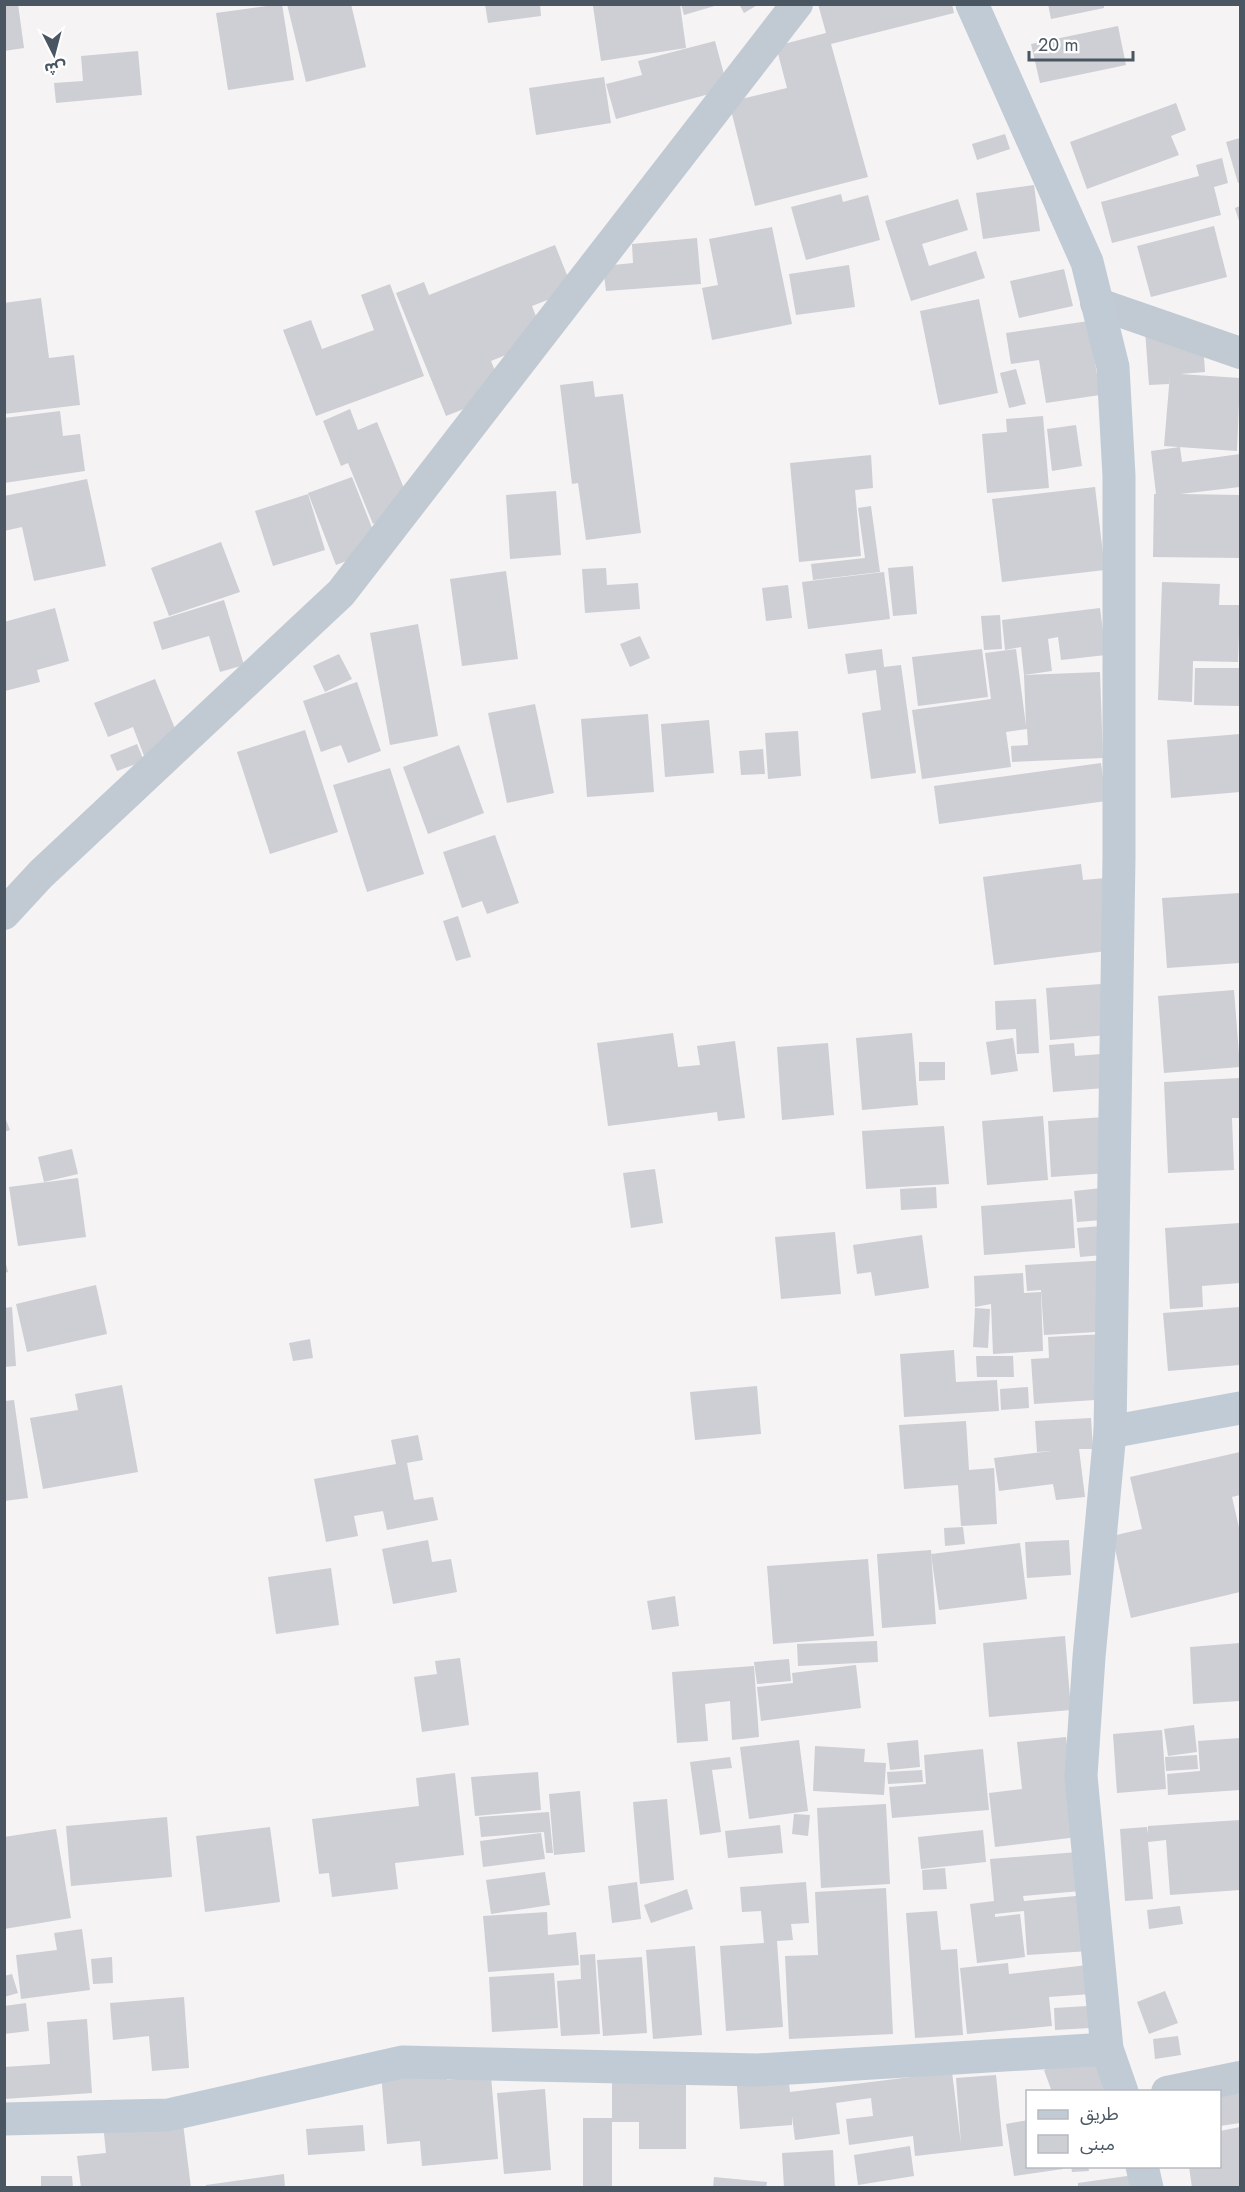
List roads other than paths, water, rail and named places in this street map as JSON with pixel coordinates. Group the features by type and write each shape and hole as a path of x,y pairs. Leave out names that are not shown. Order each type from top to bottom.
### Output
{"main road":[{"path":"972,4 1087,262 1113,367 1119,476 1119,857 1110,1432 1089,1657 1081,1776 1107,2049 1122,2090"},
{"path":"1110,1432 1240,1408"},
{"path":"4,2119 168,2115 402,2062 757,2070 1107,2049"},
{"path":"1142,2168 1147,2187"}],"street":[{"path":"4,914 41,874 341,592 797,4"},
{"path":"1096,303 1240,353"},
{"path":"1172,2090 1240,2077"}]}
